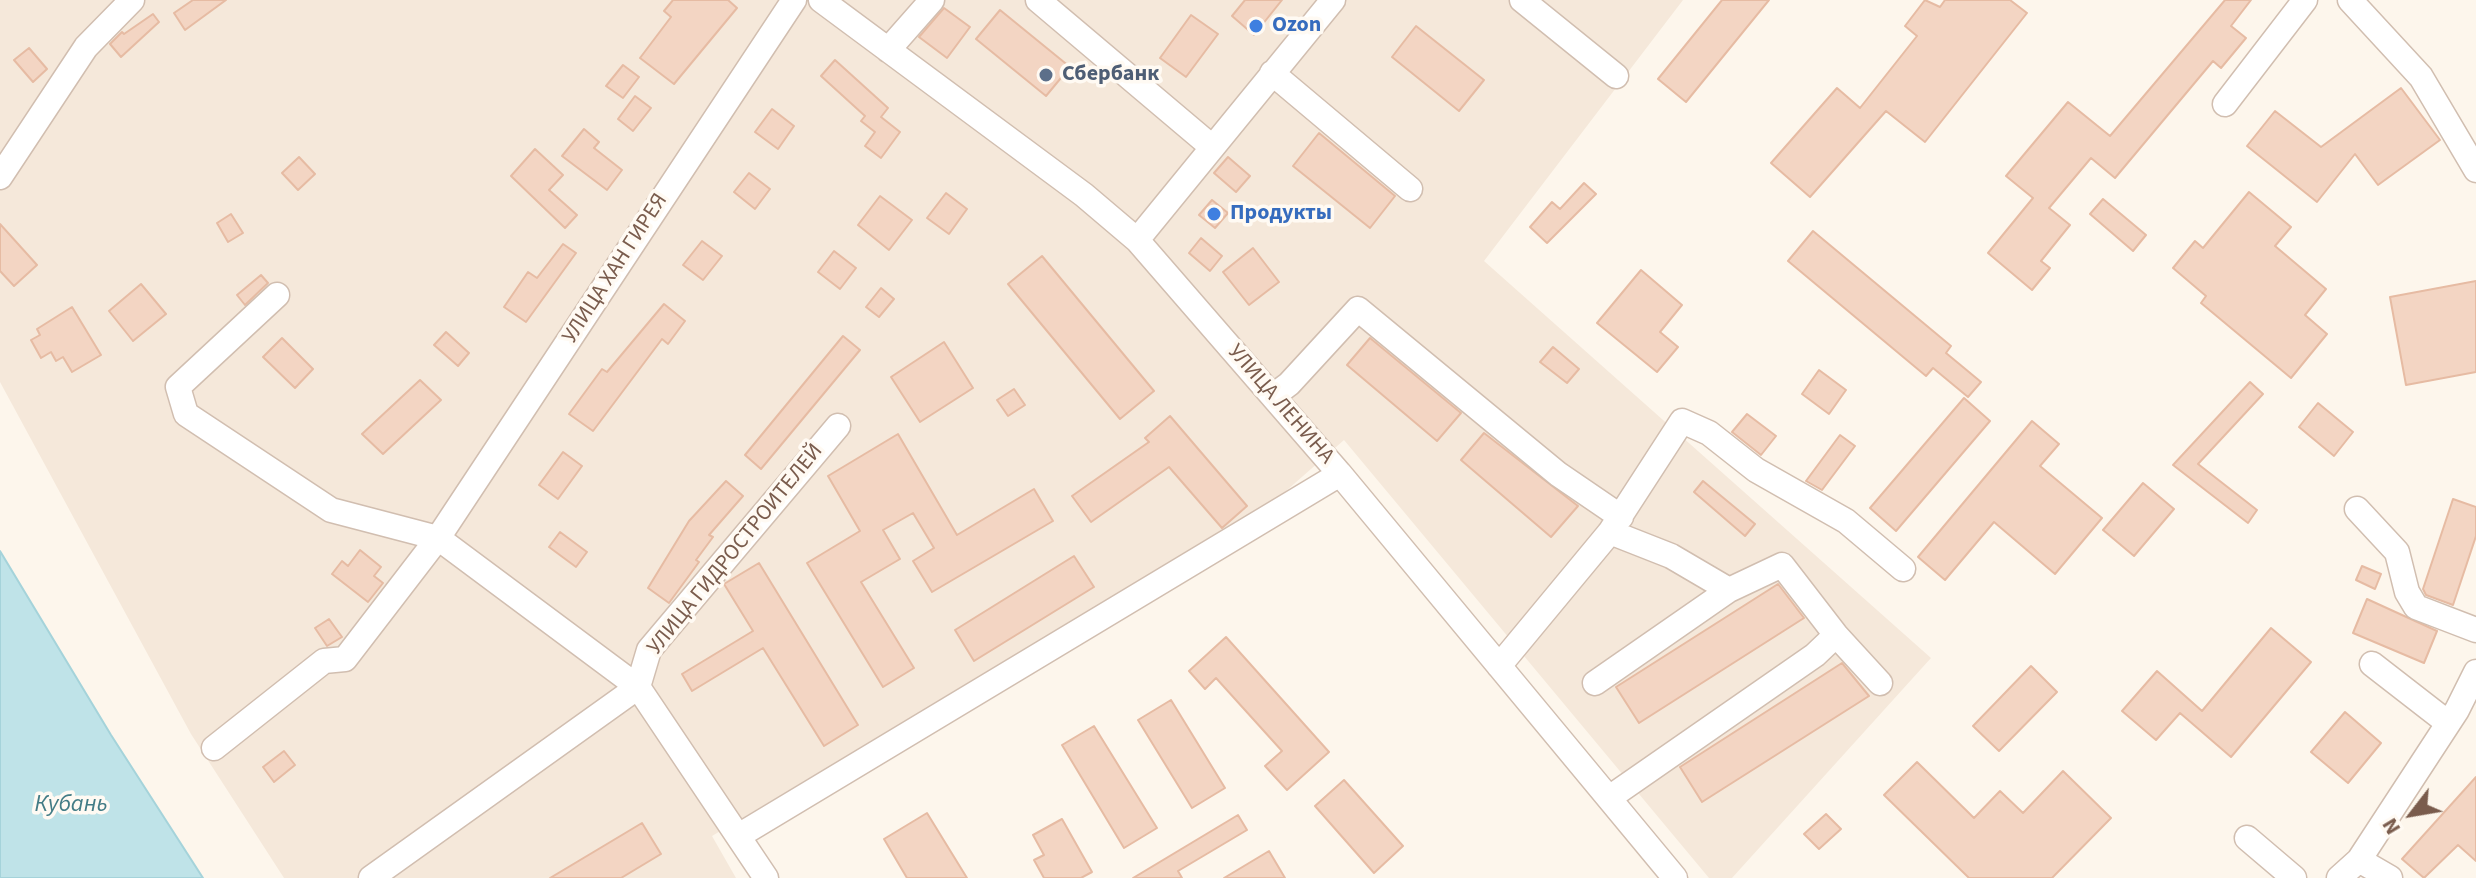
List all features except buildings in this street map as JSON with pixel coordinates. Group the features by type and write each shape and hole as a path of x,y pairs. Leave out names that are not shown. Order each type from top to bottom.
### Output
{"street":[{"path":"0,177 86,47 132,0"},
{"name":"УЛИЦА ХАН ГИРЕЯ","path":"214,748 324,661 345,659 438,538 794,0"},
{"name":"УЛИЦА ЛЕНИНА","path":"821,0 1084,195 1137,240 1340,474 1675,878"},
{"path":"888,50 932,0"},
{"path":"1038,0 1212,147"},
{"path":"1137,240 1333,0"},
{"path":"1522,0 1616,76"},
{"path":"2225,104 2305,0"},
{"path":"2350,0 2421,77 2476,170"},
{"path":"1272,73 1410,189"},
{"path":"277,295 178,387 186,414 331,510 438,538 638,687 766,878"},
{"path":"1273,396 1289,384 1358,309 1615,524 1729,590"},
{"path":"1499,666 1615,524 1682,421 1709,433 1756,470 1846,521 1903,569"},
{"name":"УЛИЦА ГИДРОСТРОИТЕЛЕЙ","path":"638,687 649,650 838,426"},
{"path":"740,835 1340,474"},
{"path":"2357,509 2397,552 2407,592 2416,607 2476,630"},
{"path":"1595,683 1729,590 1782,565 1836,635 1880,683"},
{"path":"1609,798 1815,655 1836,635"},
{"path":"2372,664 2460,719"},
{"path":"2339,878 2359,860 2460,719 2476,672"},
{"path":"371,878 638,687"},
{"path":"2247,838 2294,878"},
{"path":"2359,860 2390,878"}],"shaded area":[{"path":"0,0 1683,0 1484,261 1931,658 1732,878 1709,878 1344,440 1270,505 712,836 736,878 284,878 191,734 0,382"}],"water":[{"name":"Кубань","path":"0,551 111,735 203,878 0,878"}],"place":[{"name":"Ozon","path":"1256,26"},
{"name":"Сбербанк","path":"1046,75"},
{"name":"Продукты","path":"1214,214"}]}
